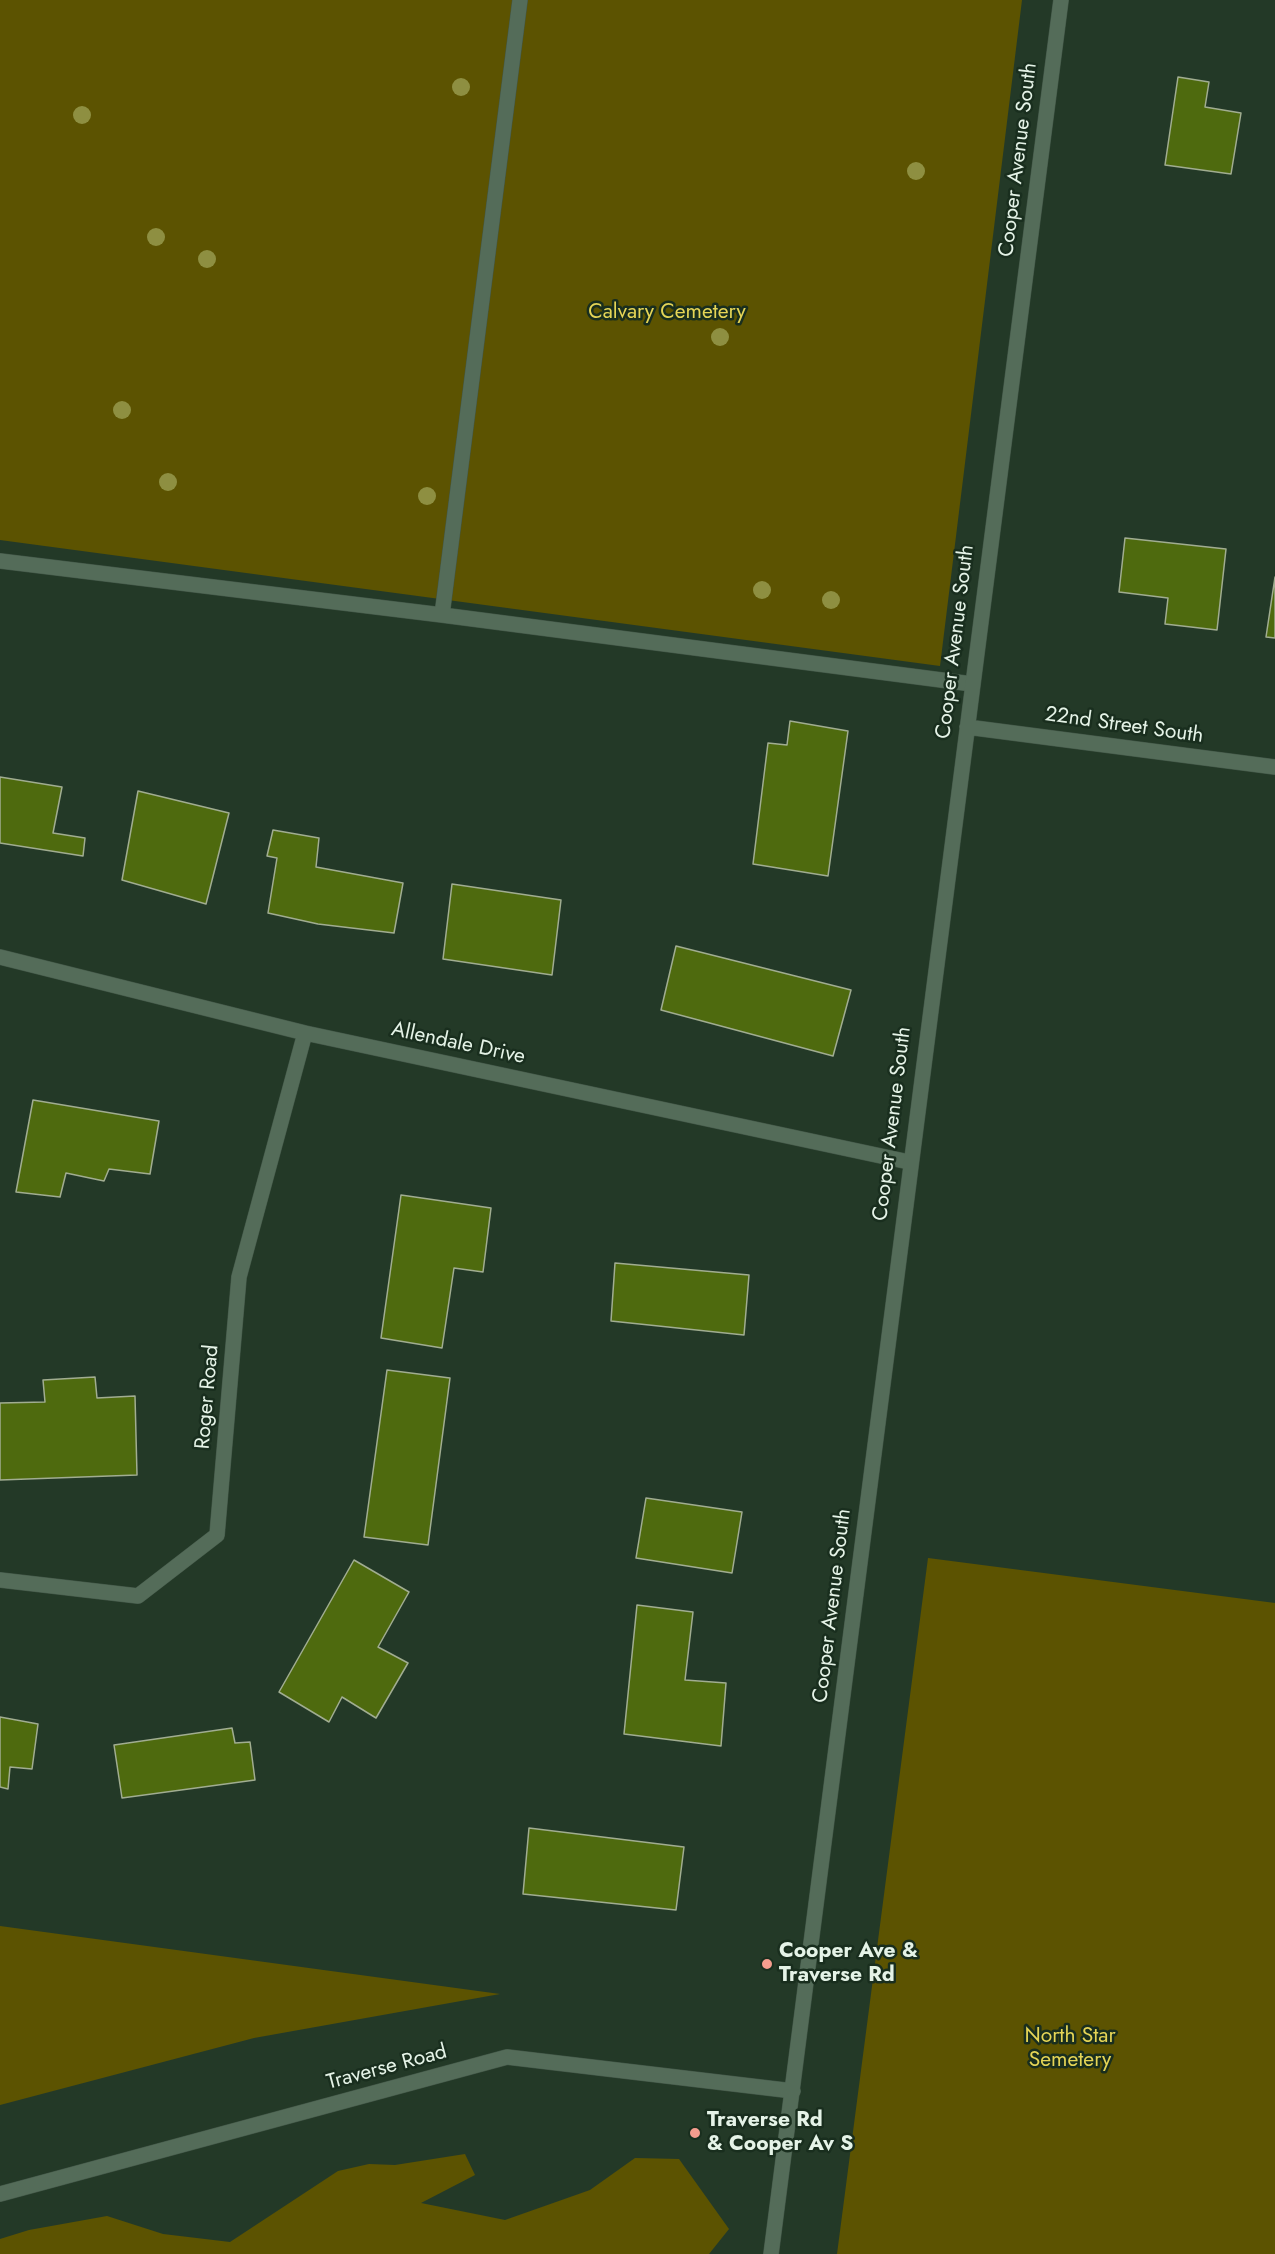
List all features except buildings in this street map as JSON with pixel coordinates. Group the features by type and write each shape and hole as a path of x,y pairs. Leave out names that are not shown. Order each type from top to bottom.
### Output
{"street":[{"path":"441,615 520,0"},
{"name":"Cooper Avenue South","path":"771,2254 909,1162 1061,0"},
{"path":"0,561 972,684"},
{"name":"22nd Street South","path":"966,727 1275,767"},
{"name":"Allendale Drive","path":"0,957 305,1033 909,1162"},
{"name":"Roger Road","path":"0,1580 138,1596 217,1535 239,1277 305,1033"},
{"name":"Traverse Road","path":"0,2194 507,2058 793,2091"}],"green space":[{"name":"Calvary Cemetery","path":"0,0 1022,0 940,666 0,540"},
{"name":"North Star Semetery","path":"928,1558 1275,1603 1275,2254 837,2254"},
{"path":"0,1926 500,1994 254,2038 0,2105"},
{"path":"465,2154 475,2175 421,2203 505,2220 590,2190 635,2158 679,2159 729,2229 709,2254 0,2254 0,2239 29,2230 107,2216 163,2234 230,2242 338,2171 369,2164 395,2165"}],"place":[{"name":"Cooper Ave & Traverse Rd","path":"767,1964"},
{"name":"Traverse Rd & Cooper Av S","path":"695,2133"}]}
